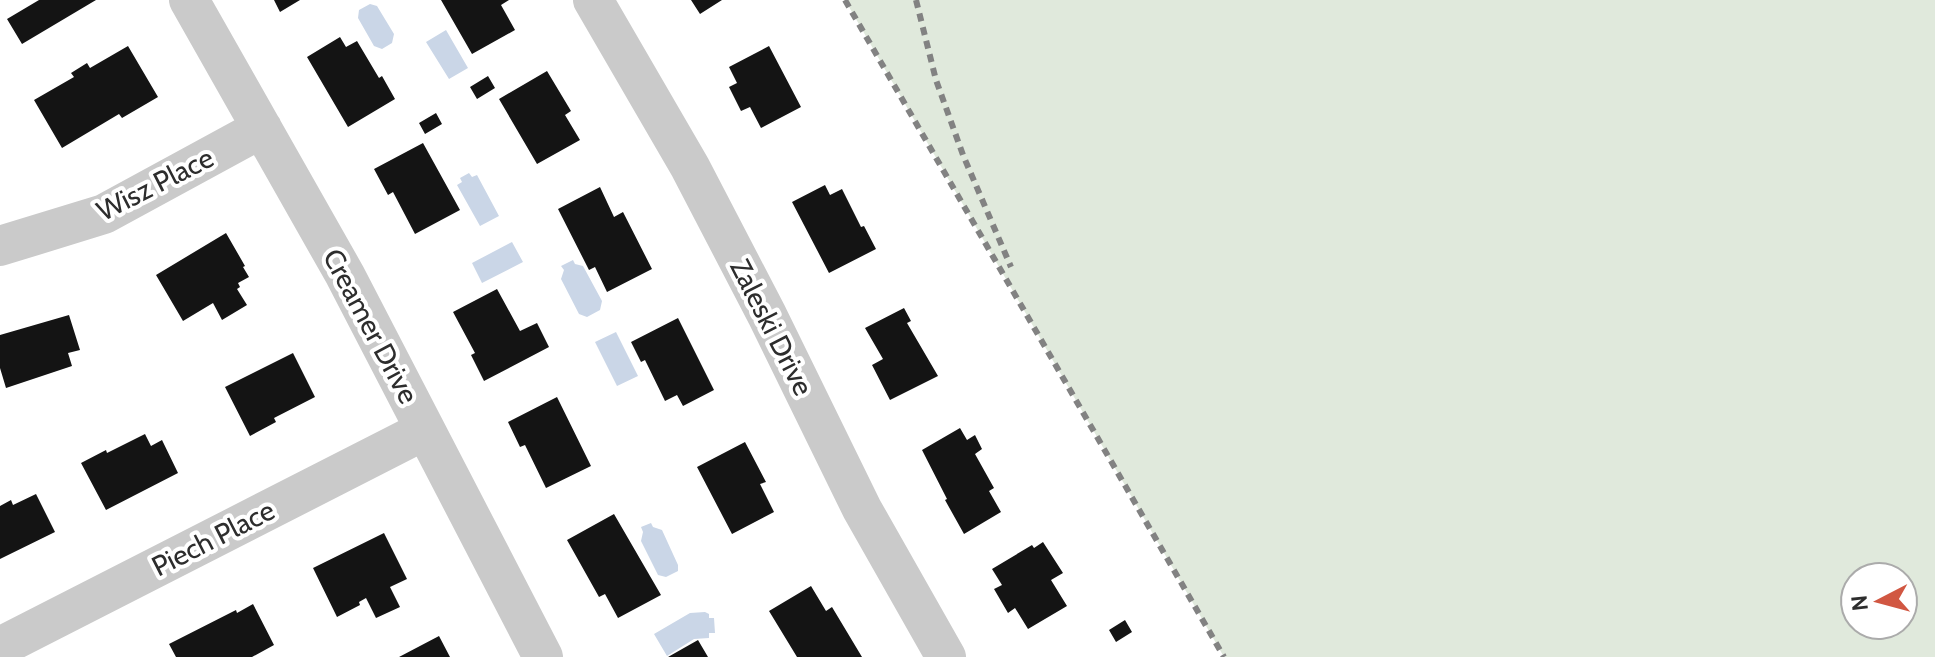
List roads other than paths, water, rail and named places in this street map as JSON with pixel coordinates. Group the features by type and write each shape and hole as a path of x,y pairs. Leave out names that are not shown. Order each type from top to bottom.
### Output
{"street":[{"name":"Creamer Drive","path":"189,0 345,275 543,657"},
{"name":"Zaleski Drive","path":"593,0 697,180 862,509 946,657"},
{"name":"Wisz Place","path":"0,246 104,214 262,128"},
{"name":"Piech Place","path":"0,647 425,430"}],"water":[{"path":"370,4 377,6 394,34 392,43 382,49 374,46 358,18 359,10"},
{"path":"446,30 468,68 449,79 426,42"},
{"path":"469,173 472,177 477,175 499,216 480,226 457,185 462,182 460,178"},
{"path":"512,242 523,262 482,283 472,263"},
{"path":"573,260 575,264 583,266 602,301 600,310 587,317 579,314 561,279 564,270 561,266"},
{"path":"616,332 638,376 617,386 595,342"},
{"path":"651,523 662,530 678,565 678,571 666,577 658,575 641,541 641,527"},
{"path":"705,612 709,618 714,618 715,633 709,633 709,638 694,639 667,656 654,634 690,613"}],"railway":[{"path":"845,0 1224,657"},
{"path":"916,0 936,80 963,155 1011,267"}]}
